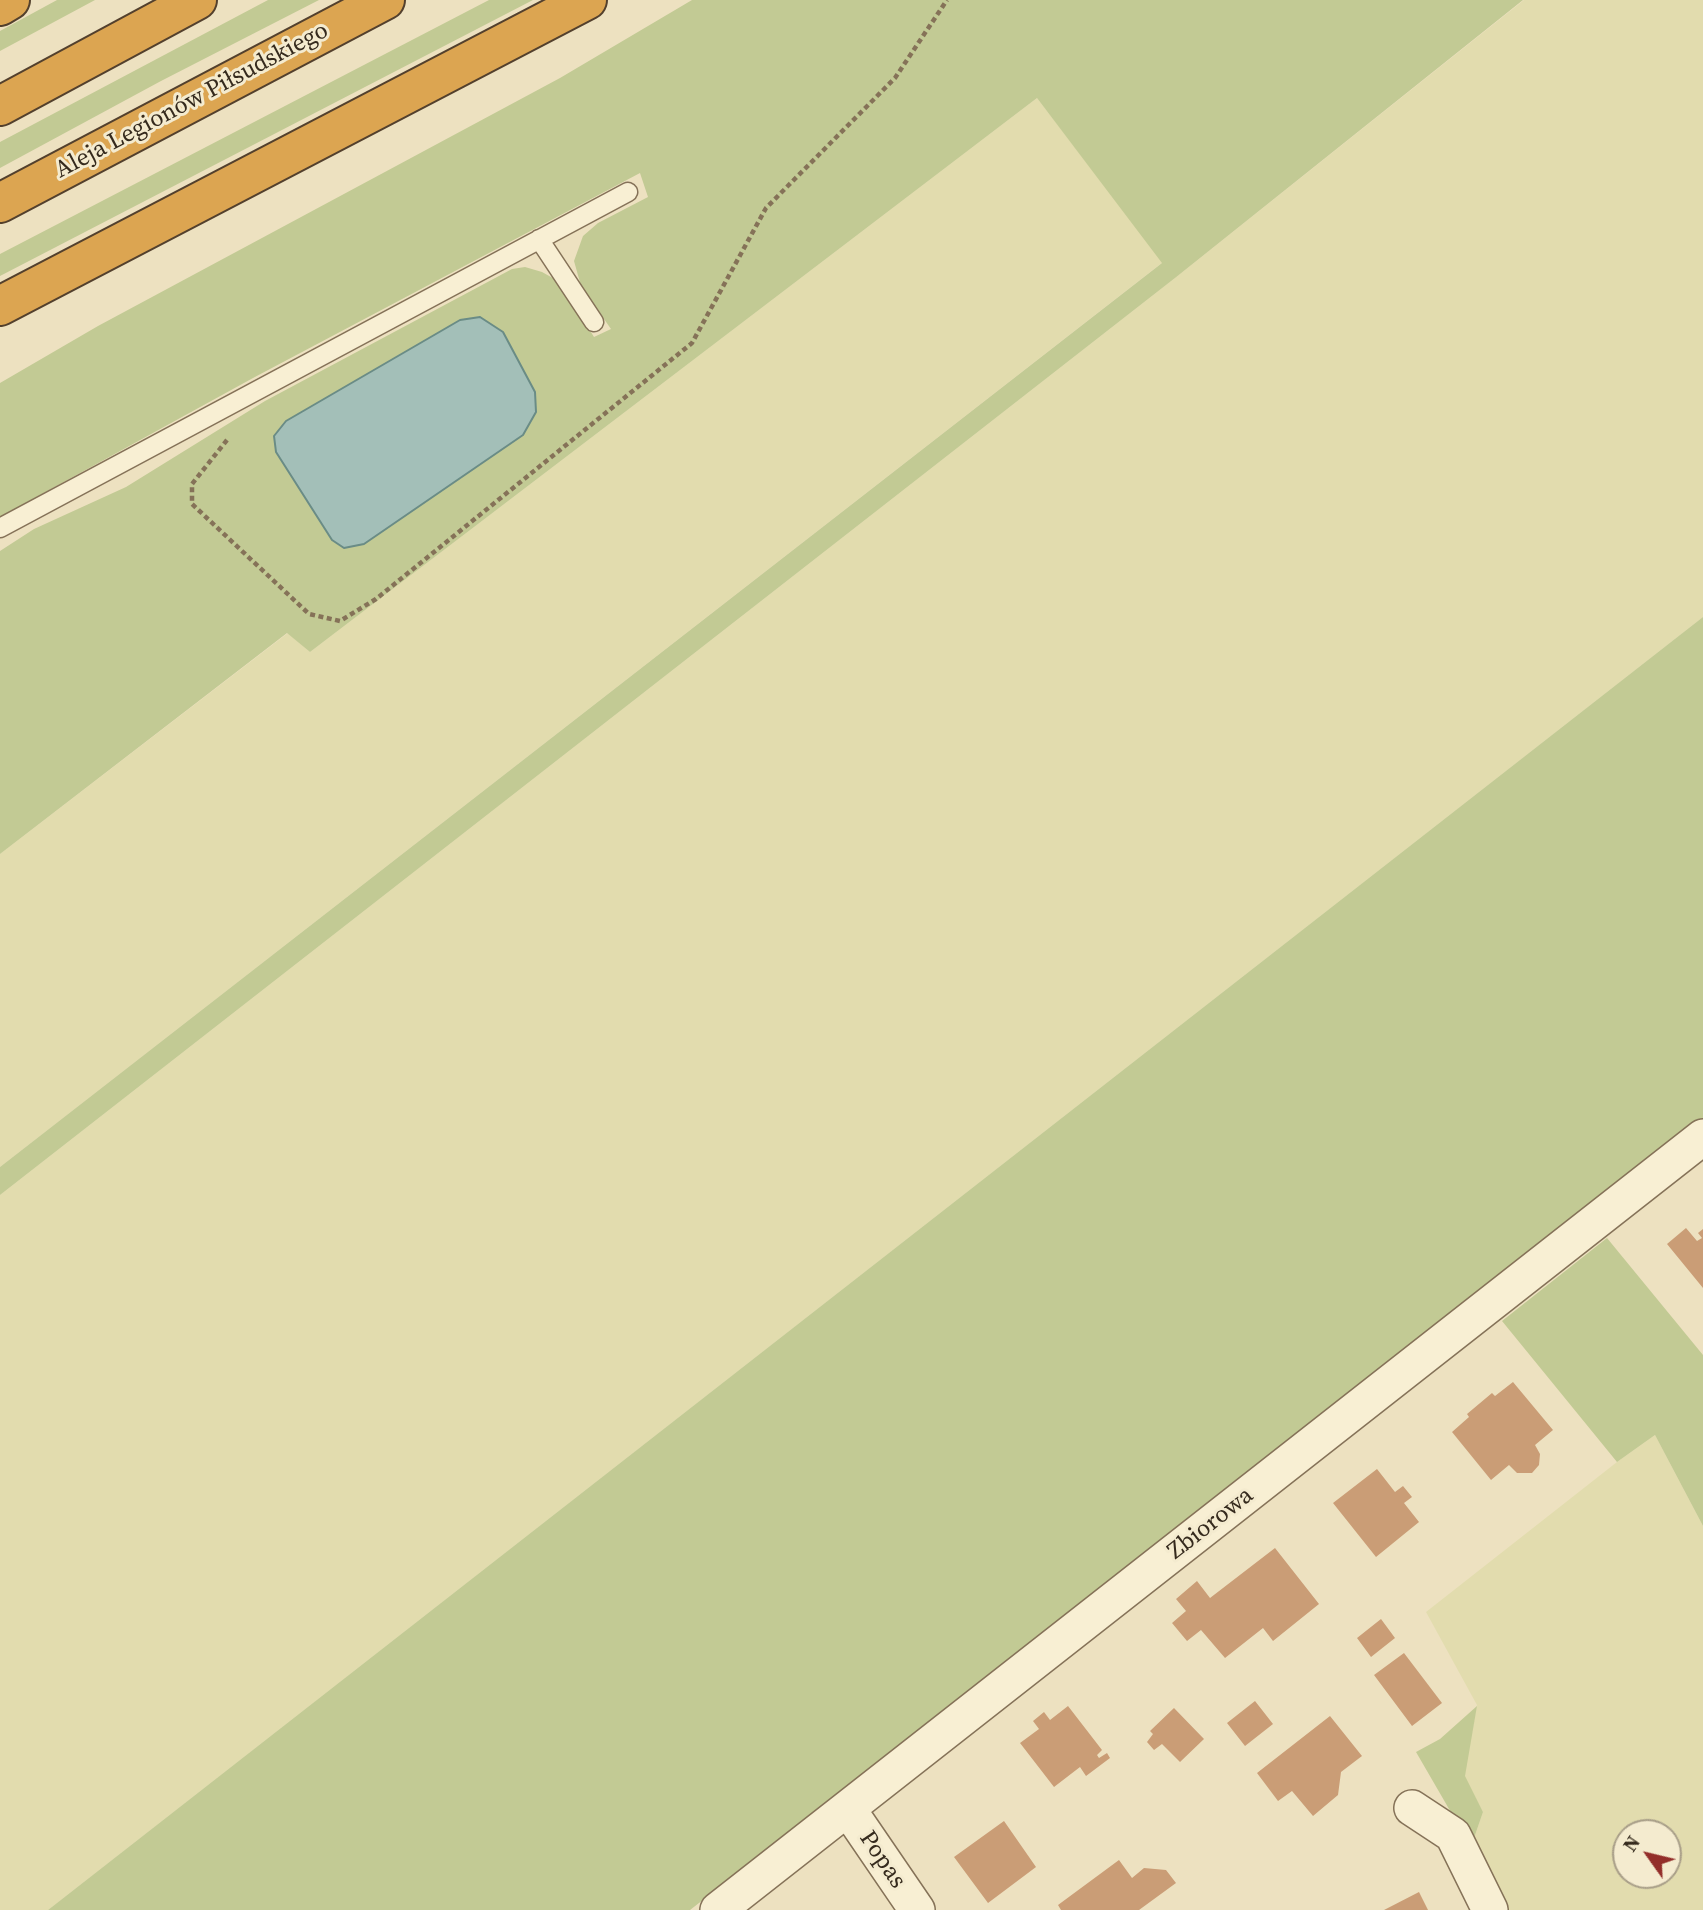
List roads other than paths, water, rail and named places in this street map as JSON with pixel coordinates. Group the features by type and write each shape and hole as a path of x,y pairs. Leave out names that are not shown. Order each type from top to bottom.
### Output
{"highway":[{"path":"0,6 10,0"},
{"path":"0,106 197,0"},
{"name":"Aleja Legionów Piłsudskiego","path":"0,203 385,0"},
{"path":"8,303 587,0"}],"street":[{"name":"Zbiorowa","path":"718,1910 1703,1137"},
{"path":"1412,1808 1453,1835 1490,1910"},
{"name":"Popas","path":"848,1809 917,1910"}],"lane":[{"path":"0,528 628,192"},
{"path":"539,239 594,322"}],"water":[{"path":"480,317 503,332 535,392 536,412 523,435 364,544 344,548 332,540 276,452 274,436 286,421 460,320"}]}
